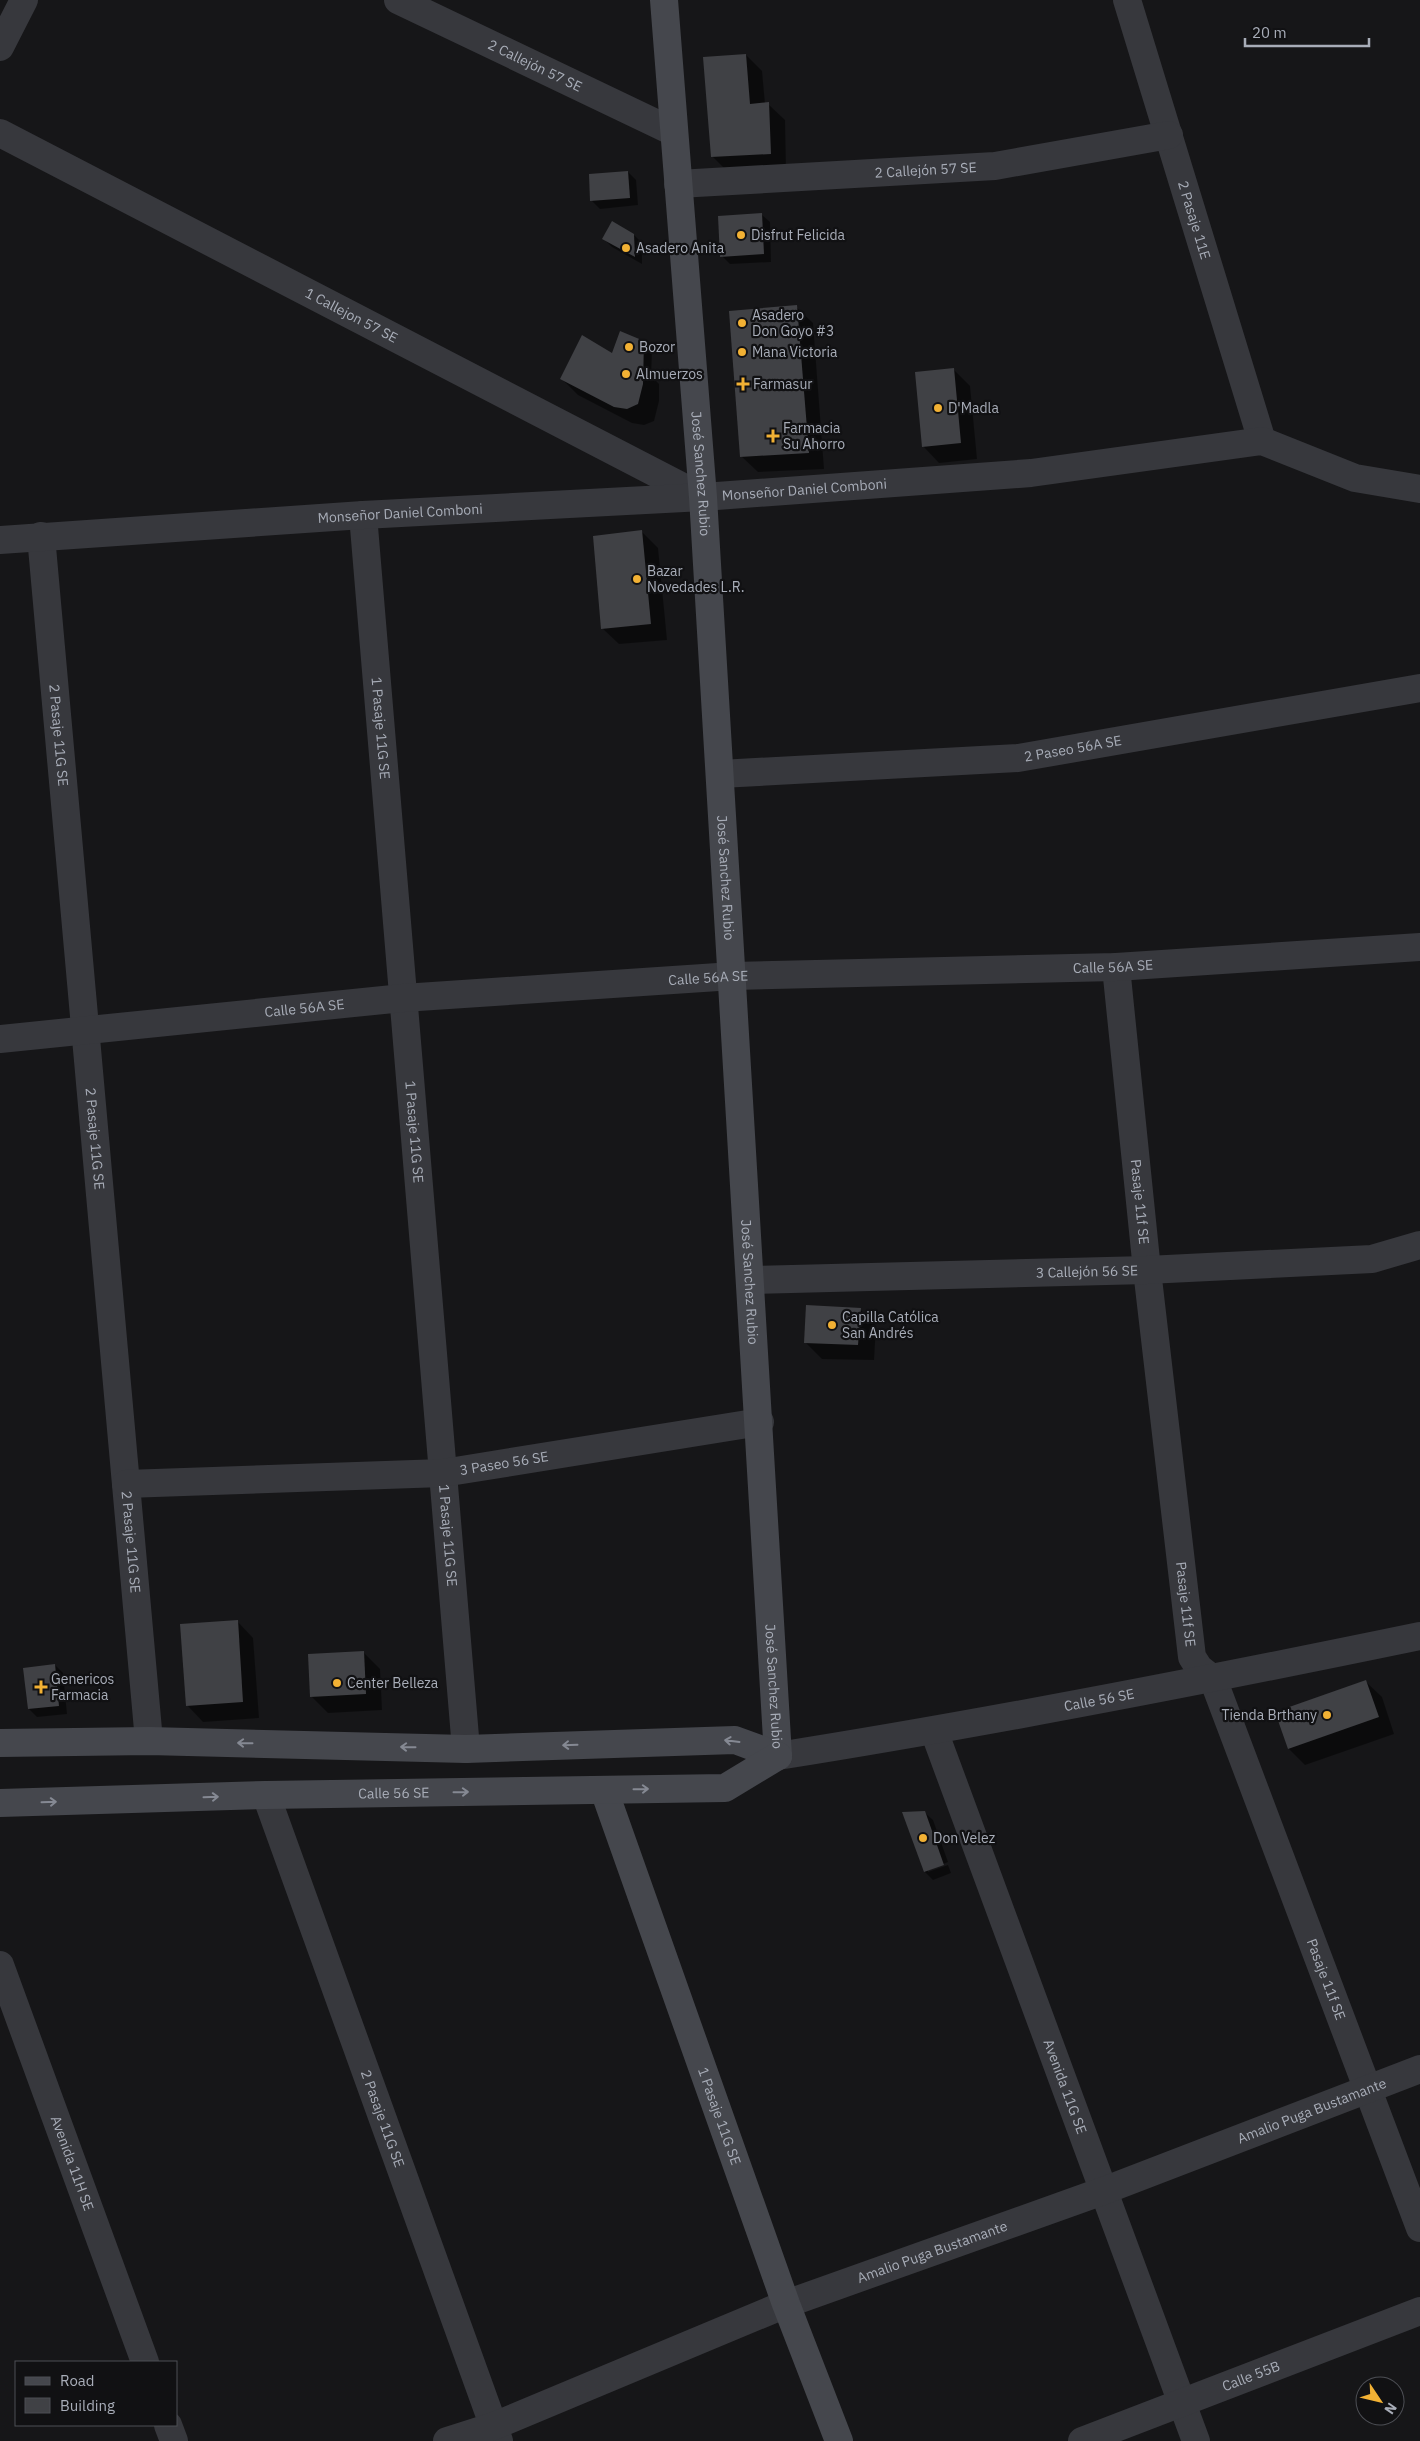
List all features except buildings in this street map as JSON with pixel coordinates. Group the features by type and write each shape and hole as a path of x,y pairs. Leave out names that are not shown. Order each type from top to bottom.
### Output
{"main road":[{"name":"José Sanchez Rubio","path":"664,0 703,497 760,1422 778,1756"},
{"name":"Calle 56 SE","path":"0,1743 150,1741 466,1749 735,1740 778,1756"},
{"name":"Calle 56 SE","path":"0,1803 725,1788 778,1756"},
{"name":"1 Pasaje 11G SE","path":"604,1790 786,2304 839,2441"}],"street":[{"path":"0,47 24,0"},
{"name":"2 Callejón 57 SE","path":"398,0 674,132"},
{"name":"2 Pasaje 11E","path":"1127,0 1262,440"},
{"name":"1 Callejon 57 SE","path":"0,133 703,497"},
{"name":"2 Callejón 57 SE","path":"678,184 995,166 1169,135"},
{"path":"1262,440 1355,478 1419,493"},
{"name":"Monseñor Daniel Comboni","path":"0,540 363,515 703,497 1031,473 1262,440"},
{"name":"1 Pasaje 11G SE","path":"363,515 466,1749"},
{"name":"2 Pasaje 11G SE","path":"41,536 150,1741"},
{"name":"2 Paseo 56A SE","path":"720,774 1018,758 1420,688"},
{"name":"Calle 56A SE","path":"0,1039 86,1032 403,998 732,976 1116,967 1420,947"},
{"name":"Pasaje 11f SE","path":"1116,967 1147,1270 1192,1658 1213,1679 1420,2228"},
{"name":"3 Callejón 56 SE","path":"751,1280 1147,1270 1372,1259 1420,1244"},
{"name":"3 Paseo 56 SE","path":"126,1484 443,1472 760,1422"},
{"name":"Calle 56 SE","path":"778,1756 934,1731 1213,1679 1420,1636"},
{"name":"Avenida 11G SE","path":"934,1731 1196,2441"},
{"name":"2 Pasaje 11G SE","path":"266,1796 496,2434"},
{"name":"Avenida 11H SE","path":"0,1965 145,2361"},
{"name":"Amalio Puga Bustamante","path":"447,2441 496,2434 786,2304 1103,2191 1420,2069"},
{"name":"Calle 55B","path":"1082,2441 1420,2311"},
{"path":"168,2426 174,2441"}],"place":[{"name":"Disfrut Felicida","path":"741,235"},
{"name":"Asadero Anita","path":"626,248"},
{"name":"Asadero Don Goyo #3","path":"742,323"},
{"name":"Bozor","path":"629,347"},
{"name":"Mana Victoria","path":"742,352"},
{"name":"Almuerzos","path":"626,374"},
{"name":"Farmasur","path":"743,384"},
{"name":"D'Madla","path":"938,408"},
{"name":"Farmacia Su Ahorro","path":"773,436"},
{"name":"Bazar Novedades L.R.","path":"637,579"},
{"name":"Capilla Católica San Andrés","path":"832,1325"},
{"name":"Center Belleza","path":"337,1683"},
{"name":"Genericos Farmacia","path":"41,1687"},
{"name":"Tienda Brthany","path":"1327,1715"},
{"name":"Don Velez","path":"923,1838"}]}
